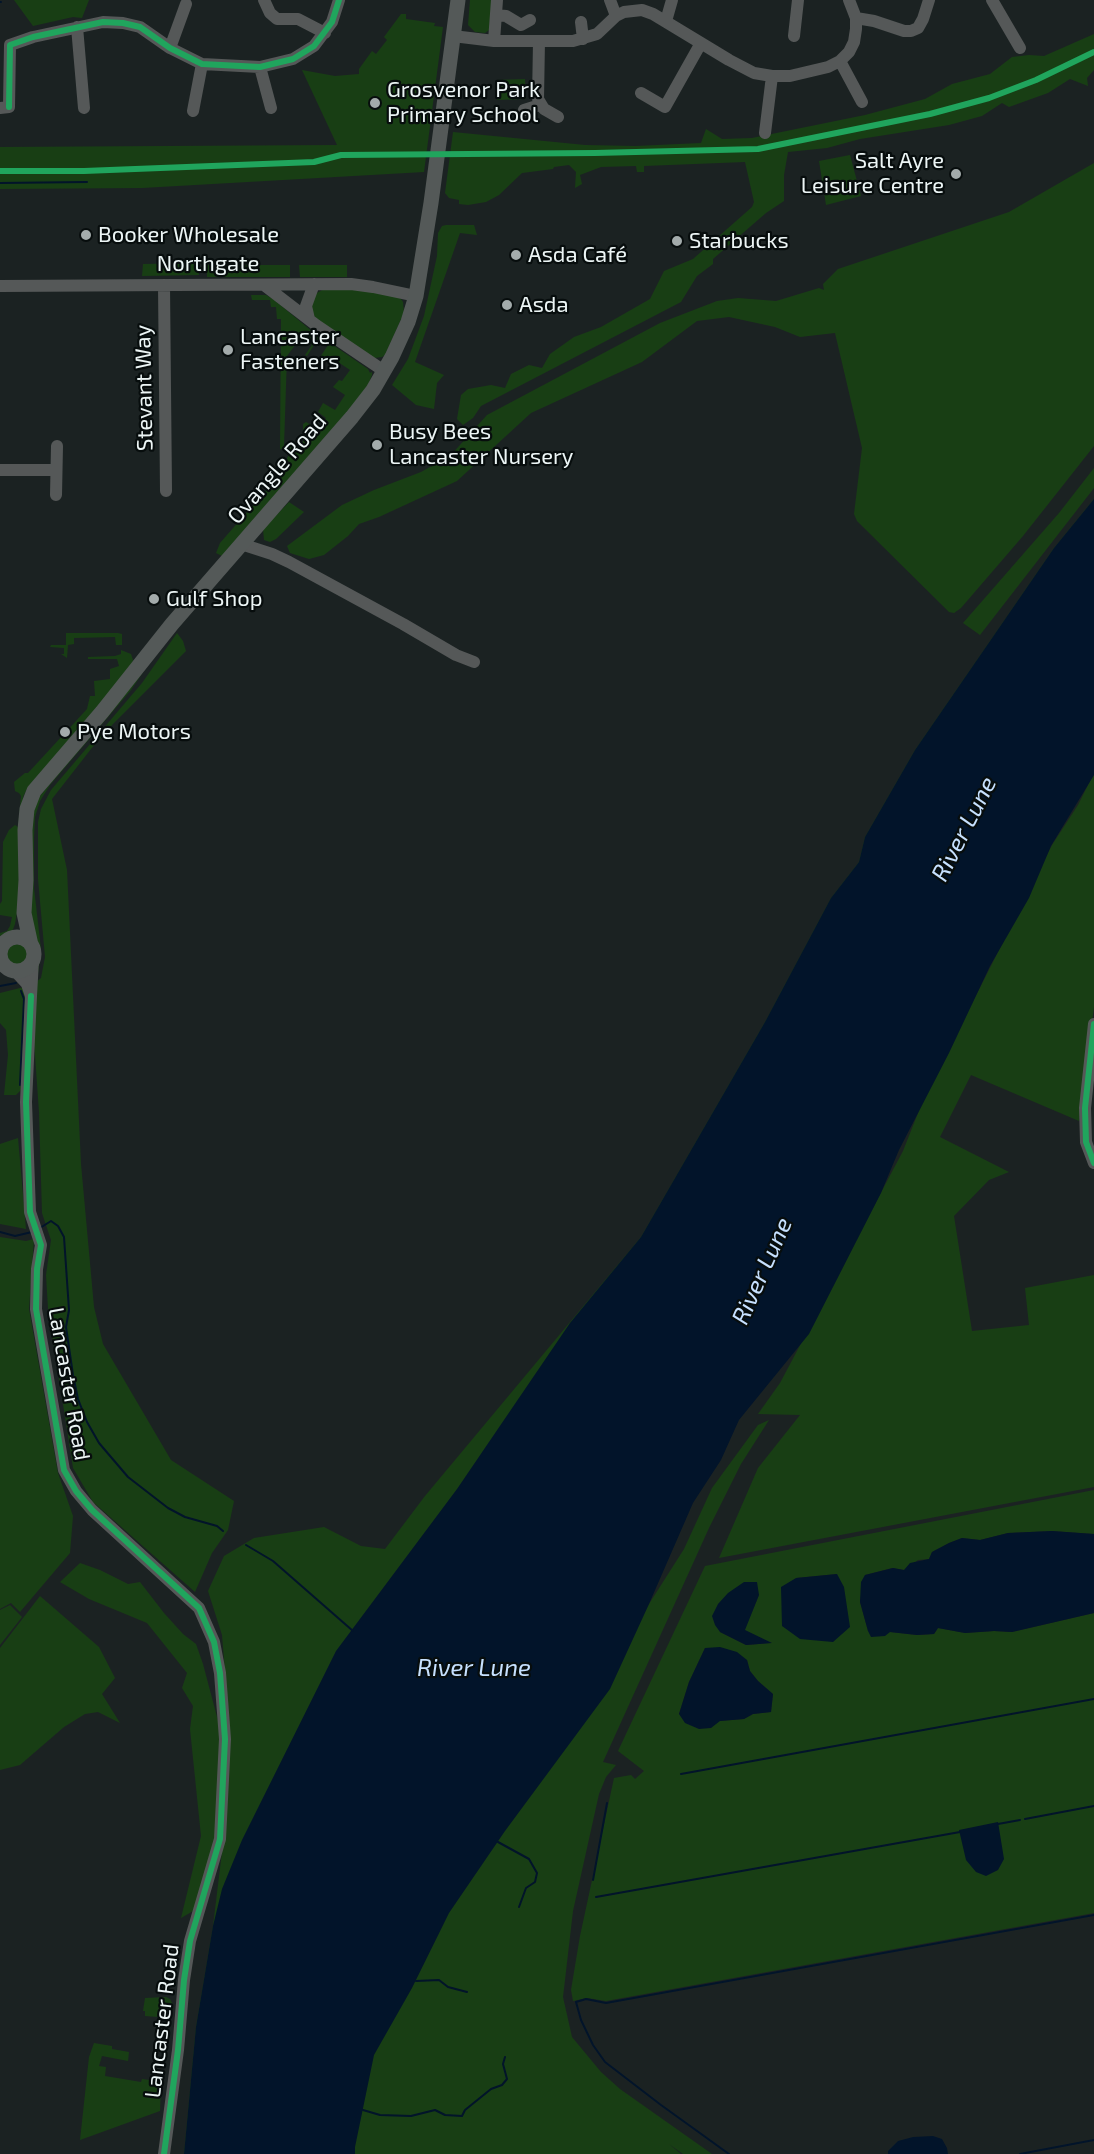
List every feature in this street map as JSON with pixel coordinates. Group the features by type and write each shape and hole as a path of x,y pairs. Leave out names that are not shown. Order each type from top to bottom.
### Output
{"main road":[{"name":"Ovangle Road","path":"11,939 19,928 24,913 25,830 27,809 34,791 102,712 172,624 352,417 384,371 408,322 416,296 427,232 458,0"},
{"name":"Ovangle Road","path":"24,913 32,952"},
{"path":"11,939 24,939 32,952 24,970 9,972 0,957 3,946 11,939"}],"street":[{"path":"264,0 270,13 277,19 298,19 326,33"},
{"path":"4,107 5,43 103,22 140,27 170,48 202,64 260,67 298,57 314,46 332,22 339,0"},
{"path":"494,41 497,0"},
{"path":"609,0 616,16"},
{"path":"666,21 672,0"},
{"path":"794,36 798,0"},
{"path":"453,36 494,41 583,39 597,34 616,16 632,10 642,10 666,21 754,73 790,76 810,72 840,61 849,52 854,42 856,18 849,0"},
{"path":"992,0 1020,48"},
{"path":"856,18 910,31 918,27 928,3"},
{"path":"170,48 186,4"},
{"path":"496,15 506,16 521,25 530,20"},
{"path":"581,22 583,39"},
{"path":"77,27 84,108"},
{"path":"539,41 538,99 540,105 558,117"},
{"path":"641,93 665,107 701,43"},
{"path":"840,61 862,102"},
{"path":"193,111 202,64"},
{"path":"260,67 272,108"},
{"path":"765,133 772,76"},
{"path":"524,110 540,105"},
{"path":"309,319 306,306 314,284"},
{"name":"Stevant Way","path":"164,285 166,490"},
{"path":"264,285 384,371"},
{"name":"Northgate","path":"0,286 367,285 416,296"},
{"path":"56,495 57,446"},
{"path":"0,470 56,470"},
{"path":"241,544 289,562 456,655 474,662"},
{"name":"Ovangle Road","path":"32,952 26,1102 31,1216 40,1239"},
{"path":"9,972 25,980 31,996"},
{"path":"1094,1024 1086,1142 1094,1163"},
{"name":"Lancaster Road","path":"40,1239 36,1309 64,1470 76,1491 92,1510 199,1608 214,1642 220,1673 225,1739 220,1839 190,1941 164,2154"}],"green space":[{"path":"14,0 89,0 82,18 73,17 33,26"},
{"path":"470,0 493,0 489,30 485,33 475,32 468,25"},
{"path":"401,14 406,14 406,19 435,23 434,26 443,27 424,172 142,188 0,189 0,147 337,145 302,70 335,76 359,74 359,69 372,51 376,54 387,40 384,37"},
{"path":"1094,34 1094,70 1087,78 1088,86 1070,79 1048,93 1009,107 1002,103 982,116 949,125 860,139 827,148 788,152 784,175 784,201 766,213 713,259 713,264 697,276 681,302 481,406 473,418 463,425 457,419 461,395 468,389 491,385 505,388 511,374 529,365 542,368 550,354 574,337 601,327 650,299 664,271 693,259 752,207 754,202 745,162 644,166 644,172 637,172 636,166 601,167 580,175 582,184 575,188 576,172 569,165 554,167 522,173 499,195 486,202 459,204 459,200 449,198 445,193 453,132 585,145 635,146 701,143 706,129 722,139 752,138 865,115 925,99 952,84 990,74 1012,57 1044,56"},
{"path":"525,79 526,99 497,100 496,80"},
{"path":"850,155 861,196 826,205 819,161"},
{"path":"1094,163 1094,446 1023,536 961,608 954,613 949,612 857,521 854,514 862,448 835,333 800,337 775,327 729,317 697,321 642,362 531,413 457,481 359,524 324,555 309,559 290,553 287,546 342,505 421,472 450,456 487,415 660,323 717,301 738,298 776,301 819,288 824,290 823,284 838,269 1009,212"},
{"path":"474,225 477,235 460,233 415,362 444,375 437,383 434,409 416,405 392,385 408,359 424,316 437,256 438,233 442,226"},
{"path":"199,263 199,275 142,276 143,264"},
{"path":"207,265 290,265 290,277 207,277"},
{"path":"299,265 347,265 347,277 300,277"},
{"path":"346,288 390,294 403,302 404,313 382,357 374,358 313,318 311,303 315,294 324,289"},
{"path":"251,295 266,295 273,299 319,337 307,356 305,355 312,345 301,337 287,356 284,446 303,446 303,424 306,422 318,429 326,418 318,412 323,403 335,410 345,395 333,387 339,380 342,381 350,370 329,356 321,366 317,362 328,345 333,345 368,369 370,373 372,372 372,375 366,390 222,556 216,553 220,543 275,480 291,451 280,449 281,319 277,319 276,307 271,307 270,300 252,300"},
{"path":"1094,468 1094,488 980,635 963,623 1059,513"},
{"path":"1094,499 184,2154 196,2027 213,1926 226,1819 229,1719 222,1635 208,1591 224,1556 254,1538 324,1527 361,1546 385,1549 425,1496 641,1237 765,1022 831,898 859,862 865,837 915,750 1054,548"},
{"path":"289,502 304,512 276,539 270,542 264,540 263,529"},
{"path":"66,633 118,633 122,634 122,645 116,645 115,637 74,638 74,644 68,645 67,658 61,654 64,654 64,648 50,647 51,645 66,645"},
{"path":"177,633 186,651 113,724 52,799 67,870 81,1164 94,1307 103,1344 171,1460 234,1501 228,1530 212,1553 195,1592 93,1502 73,1468 48,1308 46,1275 51,1240 42,1213 34,1041 35,983 41,978 45,957 38,879 38,822 41,809 51,790 142,683"},
{"path":"121,650 131,654 132,666 27,789 23,797 19,900 12,932 0,936 0,933 7,931 12,917 0,915 0,904 2,901 3,842 9,830 15,825 18,827 21,796 15,791 14,782 28,773 87,709 90,696 95,696 94,681 110,679 110,669 119,666 117,659 88,659 88,657 115,656 121,654"},
{"path":"144,671 131,690 50,785 40,801 35,817 34,838 34,888 41,949 38,974 35,971 40,953 30,929 31,819 38,798"},
{"path":"1094,773 1094,1007 1079,1121 971,1075 940,1137 1009,1172 989,1180 954,1216 972,1331 1029,1325 1025,1288 1094,1275 1094,1487 719,1558 758,1468 800,1415 758,1414 780,1383 903,1151 920,1108 1052,845 1078,805"},
{"path":"17,944 25,947 28,955 25,963 17,966 9,963 6,955 9,947"},
{"path":"24,987 27,991 23,1088 16,1095 4,1095 8,1055 6,1030 0,1023 0,993"},
{"path":"18,1138 26,1229 0,1224 0,1144"},
{"path":"0,1237 26,1241 34,1239 29,1309 58,1473 73,1516 70,1553 20,1612 11,1603 0,1609"},
{"path":"769,1420 741,1464 709,1528 603,1762 616,1765 606,1777 599,1794 573,1911 563,1997 572,2037 601,2072 620,2089 712,2154 683,2154 669,2144 681,2154 274,2154 550,1742 649,1604 684,1549 712,1488 758,1425"},
{"path":"1094,1490 1094,1534 1052,1531 1008,1533 980,1540 962,1538 932,1552 929,1559 918,1560 904,1570 892,1568 865,1575 860,1602 868,1631 917,1635 934,1634 938,1628 965,1633 1012,1632 1094,1613 1094,1913 606,2001 587,1998 573,2001 571,1990 580,1936 614,1778 631,1775 635,1779 644,1771 618,1751 705,1566","holes":["837,1574 833,1642 796,1578","759,1595 744,1630 770,1643 746,1645 720,1632","705,1648 747,1660 750,1671 773,1694 771,1712 753,1714 744,1719 719,1721 679,1714 689,1682"]},
{"path":"80,1563 128,1584 140,1582 164,1613 183,1634 196,1644 203,1664 221,1732 219,1825 195,1910 181,1918 201,1836 190,1729 193,1706 182,1688 187,1673 147,1623 89,1599 60,1582"},
{"path":"40,1596 99,1647 115,1678 102,1694 120,1723 98,1712 85,1714 64,1727 20,1765 0,1770 0,1648"},
{"path":"10,1605 22,1617 0,1645 0,1610"},
{"path":"166,1997 173,2005 171,2018 145,2016 145,2011 143,2011 145,1998"},
{"path":"94,2043 129,2052 128,2061 102,2056 99,2066 106,2067 105,2076 141,2082 142,2079 158,2081 157,2083 161,2084 160,2111 80,2140 89,2057"}],"water":[{"name":"River Lune","path":"1094,499 1094,775 1051,846 1029,898 990,966 949,1053 899,1150 881,1193 809,1334 739,1420 721,1460 693,1503 610,1689 505,1831 449,1913 412,1988 374,2055 355,2154 184,2154 196,2027 213,1926 222,1889 242,1840 336,1651 457,1489 570,1323 641,1237 765,1022 831,898 859,862 865,837 915,750 1054,548"},
{"path":"1052,1531 1094,1534 1094,1613 1012,1632 965,1633 938,1628 934,1634 890,1632 885,1636 871,1637 860,1602 861,1582 865,1575 893,1568 904,1570 910,1563 929,1559 932,1552 962,1538 980,1540 1008,1533"},
{"path":"837,1574 844,1587 850,1627 833,1642 800,1639 782,1626 781,1587 796,1578"},
{"path":"744,1582 757,1582 759,1595 745,1630 772,1643 746,1645 720,1632 715,1625 712,1616 718,1604 728,1593"},
{"path":"720,1647 737,1652 747,1660 750,1671 773,1694 771,1712 753,1714 744,1719 720,1721 711,1728 699,1729 685,1723 679,1714 689,1682 705,1648"},
{"path":"998,1822 1004,1859 998,1870 986,1876 976,1872 966,1860 959,1830"},
{"path":"933,2136 942,2139 948,2154 888,2154 888,2151 898,2141 913,2137"}],"waterway":[{"path":"0,183 87,182"},
{"path":"0,986 16,983"},
{"path":"20,1085 24,999 21,991"},
{"path":"40,1228 51,1221 58,1226 64,1237 69,1310 66,1327 73,1375 78,1399 99,1443 128,1477 168,1508 185,1517 217,1526 223,1531"},
{"path":"0,1232 15,1236 32,1232"},
{"path":"246,1545 273,1561 353,1631"},
{"path":"681,1774 1094,1699"},
{"path":"593,1880 607,1803"},
{"path":"1025,1819 1094,1806"},
{"path":"998,1824 1020,1820"},
{"path":"596,1897 960,1832"},
{"path":"498,1842 529,1859 537,1873 535,1882 526,1888 519,1907"},
{"path":"729,2154 605,2062 593,2045 581,2020 576,2002 586,1999 606,2003 1094,1915"},
{"path":"416,1981 439,1980 448,1987 467,1992"},
{"path":"363,2110 380,2115 411,2116 435,2110 445,2115 462,2116 465,2110 491,2089 502,2085 507,2079 503,2064 505,2057"},
{"path":"1020,2154 1094,2140"}],"cycle path":[{"path":"9,107 10,45 33,37 103,22 123,23 140,27 170,48 202,64 260,67 293,59 314,46 332,22 339,0"},
{"path":"0,171 84,171 314,162 341,155 758,149 930,114 989,98 1036,80 1094,52"},
{"path":"31,996 26,1102 30,1212 41,1245 37,1269 36,1309 64,1470 76,1491 92,1510 199,1608 214,1642 220,1673 225,1739 220,1839 190,1941 164,2154"},
{"path":"1094,1024 1085,1108 1086,1142 1094,1163"}],"place":[{"name":"Grosvenor Park Primary School","path":"375,103"},
{"name":"Salt Ayre Leisure Centre","path":"956,174"},
{"name":"Booker Wholesale","path":"86,235"},
{"name":"Starbucks","path":"677,241"},
{"name":"Asda Café","path":"516,255"},
{"name":"Asda","path":"507,305"},
{"name":"Lancaster Fasteners","path":"228,350"},
{"name":"Busy Bees Lancaster Nursery","path":"377,445"},
{"name":"Gulf Shop","path":"154,599"},
{"name":"Pye Motors","path":"65,732"}]}
